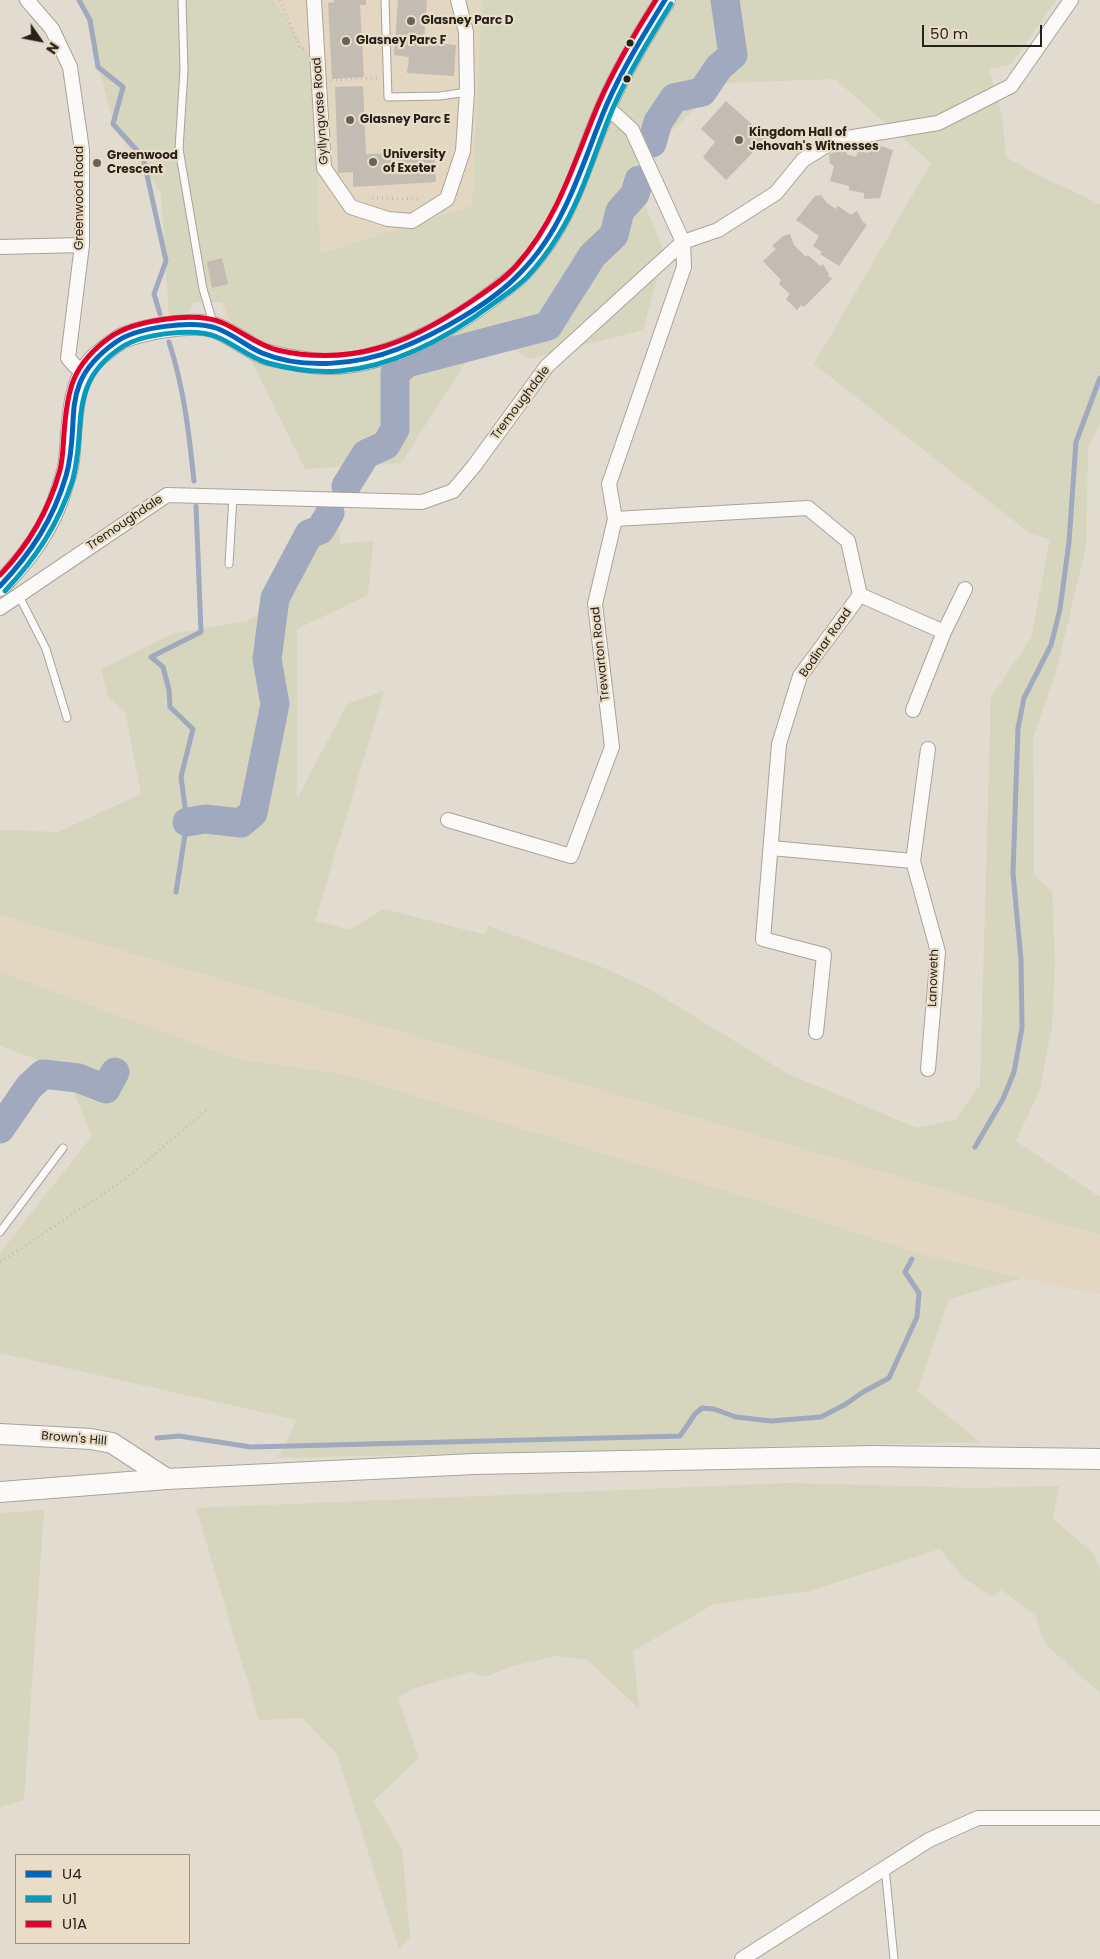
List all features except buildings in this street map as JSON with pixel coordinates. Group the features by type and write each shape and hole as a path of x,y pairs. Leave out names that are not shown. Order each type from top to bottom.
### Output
{"street":[{"name":"Greenwood Road","path":"28,0 52,29 70,67 82,150 82,245 68,358 75,366 85,371"},
{"name":"Gyllyngvase Road","path":"314,0 324,168 351,207 388,219 412,221 447,199"},
{"path":"447,199 463,151 467,92 466,32 458,0"},
{"path":"0,586 30,552 48,523 61,493 68,464 76,390 85,371 100,354 123,338 152,330 187,325 215,327 262,353 314,364 345,363 381,356 435,334 479,306 523,271 551,236 571,198 606,106 665,0"},
{"name":"Tremoughdale","path":"0,608 167,494 422,502 453,491 474,466 547,366 683,242 718,230 776,193 803,160 835,140 938,123 1010,86 1071,0"},
{"path":"606,106 632,130 683,242"},
{"name":"Trewarton Road","path":"448,820 571,856 612,747 595,604 615,519 609,484 684,267 683,242"},
{"path":"0,247 82,245"},
{"name":"Bodinar Road","path":"615,519 808,508 848,541 860,595 800,676 779,744 772,848 763,939 824,955 816,1032"},
{"path":"913,710 944,632 965,589"},
{"path":"860,595 944,632"},
{"name":"Lanoweth","path":"928,749 913,861 938,952 928,1068"},
{"path":"772,848 913,861"},
{"name":"Brown's Hill","path":"0,1434 91,1439 112,1443 167,1479"},
{"path":"0,1492 167,1479 474,1464 873,1456 1100,1459"},
{"path":"742,1959 929,1840 978,1818 1100,1818"}],"lane":[{"path":"182,0 184,70 179,149 203,289 215,327"},
{"path":"385,0 388,97 440,96 467,92"},
{"path":"229,564 232,496"},
{"path":"18,596 46,649 67,718"},
{"path":"0,1232 63,1148"},
{"path":"885,1867 894,1959"}],"path":[{"path":"280,0 300,48 317,51"},
{"path":"318,80 388,78"},
{"path":"344,197 447,199"},
{"path":"0,1262 124,1180 209,1108"}],"shaded area":[{"name":"University of Exeter","path":"160,0 640,0 525,230 227,328 180,82"},
{"path":"0,830 350,930 384,909 485,935 488,926 604,968 651,990 788,1074 917,1128 955,1120 1100,1197 1100,1294 928,1256 736,1194 343,1074 237,1059 0,972"}],"green space":[{"path":"81,0 273,0 315,64 320,254 472,206 482,0 1056,0 1011,64 989,69 1002,116 1006,157 1034,173 1100,204 1100,423 1088,448 1086,547 1056,671 1033,738 1034,875 1052,892 1055,963 1052,1026 1040,1089 1016,1141 1100,1197 1100,1235 0,915 0,830 58,832 141,794 125,712 108,696 101,669 172,634 247,621 264,611 320,514 337,512 340,544 373,541 368,595 297,629 297,799 347,704 384,691 315,921 350,930 384,909 485,935 488,926 604,968 651,990 788,1074 917,1128 955,1120 980,1085 991,697 1031,638 1050,539 1031,534 814,364 931,163 835,79 722,83 631,169 664,253 643,330 529,359 486,331 401,463 305,469 222,302 194,302 190,312 169,317 161,192 115,129"},
{"path":"0,972 237,1059 343,1074 736,1194 928,1256 1021,1278 949,1299 917,1391 980,1442 278,1458 297,1420 0,1353 0,1253 92,1136 64,1069 0,1046"},
{"path":"789,1483 974,1488 1059,1486 1053,1519 1093,1553 1100,1570 1100,1693 1045,1644 1036,1616 1002,1590 992,1597 964,1578 940,1549 809,1591 714,1604 633,1651 639,1709 588,1660 556,1656 512,1666 486,1677 470,1672 412,1689 398,1698 419,1758 373,1801 402,1849 410,1937 399,1949 337,1754 302,1718 259,1720 196,1508"},
{"path":"44,1510 24,1800 0,1807 0,1513"}],"waterway":[{"path":"79,0 90,20 98,67 123,87 113,124 143,157 166,261 154,294 160,314"},
{"path":"652,143 658,122 674,98 702,92 719,67 733,55 725,0"},
{"path":"346,486 366,454 386,445 395,429 395,373 407,363 548,326 592,256 614,235 620,211 635,194 639,180"},
{"path":"169,342 182,394 194,481"},
{"path":"975,1147 1003,1099 1014,1072 1022,1028 1021,960 1013,873 1018,728 1024,698 1051,645 1060,609 1069,542 1076,442 1100,378"},
{"path":"176,892 187,822 181,777 193,729 170,707 169,690 163,667 151,657 201,632 196,506"},
{"path":"187,822 205,819 241,823 253,813 275,704 267,659 275,598 309,534 320,530 330,513"},
{"path":"0,1129 29,1087 43,1074 78,1078 106,1089 115,1072"},
{"path":"157,1438 179,1436 251,1447 680,1436 695,1414 702,1408 714,1409 736,1417 771,1421 821,1417 889,1378 917,1317 919,1293 905,1272 912,1259"}],"transit line":[{"name":"U1A","path":"0,575 29,539 50,499 61,466 67,404 79,369 87,358 109,338 133,326 148,322 165,319 197,318 211,319 223,323 263,345 277,350 304,355 330,356 354,353 378,348 424,330 469,303 506,276 532,247 555,208 605,90 640,25 656,0"},
{"name":"U4","path":"0,586 22,561 40,535 55,507 66,476 70,456 74,404 78,388 85,373 97,358 116,342 137,332 165,326 206,326 216,328 262,353 278,358 312,363 348,362 398,349 430,335 463,317 508,284 533,259 555,226 576,183 613,91 634,51 665,0"},
{"name":"U1","path":"5,591 27,566 45,540 60,513 72,482 76,463 85,392 92,376 104,361 122,347 131,342 155,335 183,332 196,333 217,337 261,361 285,367 322,371 361,368 401,356 440,338 477,315 523,281 555,242 567,221 582,189 619,95 640,55 671,4"}],"place":[{"name":"Glasney Parc D","path":"411,21"},
{"name":"Glasney Parc F","path":"346,41"},
{"name":"Glasney Parc E","path":"350,120"},
{"name":"Kingdom Hall of Jehovah's Witnesses","path":"739,140"},
{"name":"University of Exeter","path":"373,162"},
{"name":"Greenwood Crescent","path":"97,163"}]}
